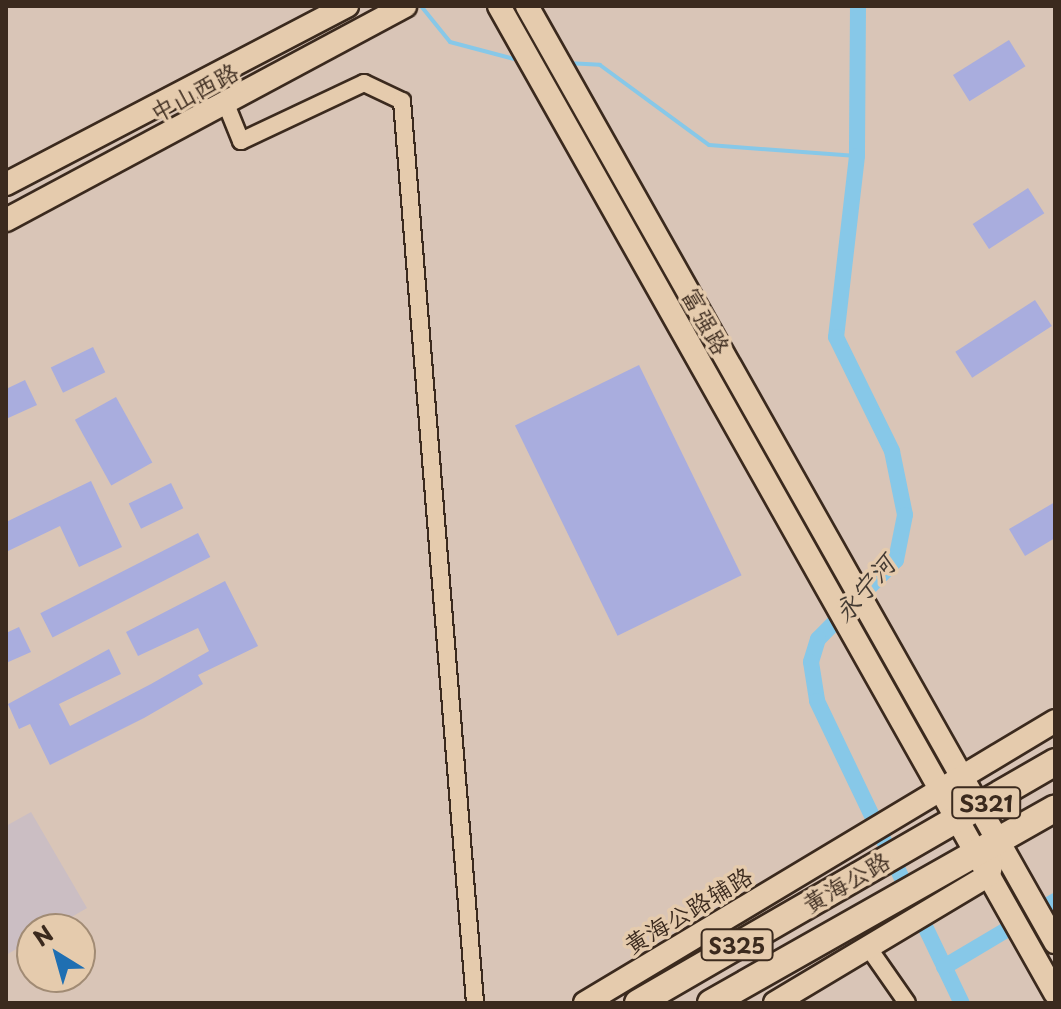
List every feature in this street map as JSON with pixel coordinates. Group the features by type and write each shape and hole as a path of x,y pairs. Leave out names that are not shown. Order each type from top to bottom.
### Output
{"main road":[{"name":"中山西路","path":"6,184 347,6"},
{"name":"中山西路","path":"6,220 405,6"},
{"name":"富强路","path":"527,6 828,547 868,639"},
{"name":"富强路","path":"501,9 810,563 868,639"},
{"path":"868,639 961,776 969,813 1001,896 1055,993"},
{"path":"868,639 941,788 969,813"},
{"path":"941,788 1055,721"},
{"name":"黄海公路","path":"638,1003 1055,762"},
{"name":"黄海公路辅路","path":"585,1003 941,788"},
{"name":"黄海公路","path":"711,1003 934,877 988,856 1055,808"},
{"path":"988,856 1022,883 1054,941"},
{"path":"775,1003 946,901 988,856"}],"street":[{"path":"226,104 241,141 364,83 402,101 475,1003"},
{"path":"868,947 907,1003"}],"shaded area":[{"path":"31,812 87,908 78,913 16,913 16,949 6,955 6,826"}],"building":[{"path":"1009,40 1025,66 969,101 953,75"},
{"path":"1028,188 1044,213 989,249 973,224"},
{"path":"1035,300 1052,326 972,378 955,352"},
{"path":"93,347 105,372 63,393 51,368"},
{"path":"639,365 742,575 618,636 515,425"},
{"path":"25,380 37,405 6,419 6,389"},
{"path":"116,397 152,463 111,485 75,420"},
{"path":"91,481 122,547 79,567 60,526 6,552 6,522"},
{"path":"171,483 183,508 141,529 129,504"},
{"path":"1055,502 1055,538 1025,556 1009,529"},
{"path":"198,533 210,557 53,637 40,613"},
{"path":"225,581 258,646 198,675 203,684 144,718 50,765 30,724 19,729 8,704 109,649 121,674 59,704 70,726 151,684 209,651 198,628 138,656 126,632"},
{"path":"19,627 31,652 6,663 6,633"}],"waterway":[{"path":"421,6 450,42 522,61"},
{"name":"永宁河","path":"858,6 857,156 836,337 892,451 905,515 896,560 818,639 811,662 817,701 962,1003"},
{"path":"567,63 600,65 709,145 857,156"},
{"path":"944,967 1055,901"}]}
